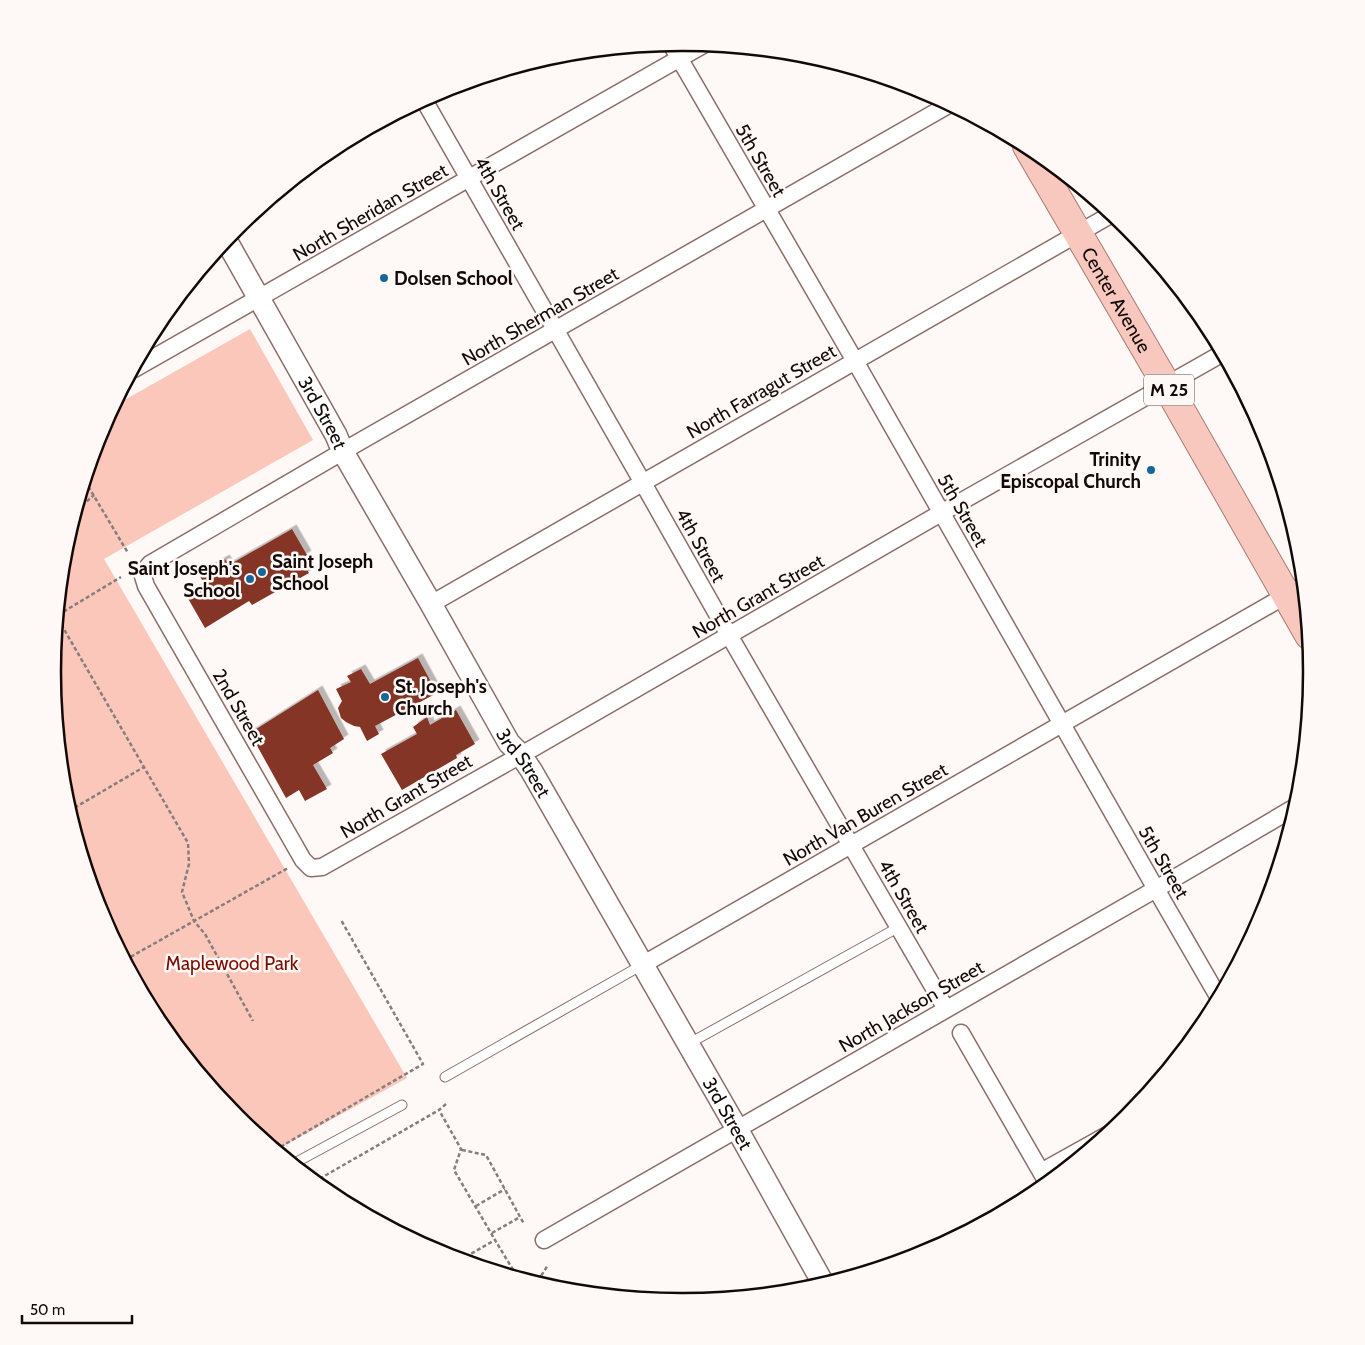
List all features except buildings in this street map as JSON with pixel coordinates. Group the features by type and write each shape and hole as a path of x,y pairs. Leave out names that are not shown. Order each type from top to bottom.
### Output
{"highway":[{"name":"Center Avenue","path":"1037,162 1167,386 1295,590 1299,604"}],"street":[{"name":"5th Street","path":"676,51 1216,991"},
{"name":"North Sheridan Street","path":"143,364 691,51"},
{"name":"4th Street","path":"428,106 644,483 729,636 946,1009"},
{"name":"North Sherman Street","path":"150,564 942,109"},
{"name":"North Farragut Street","path":"431,604 1106,218"},
{"name":"3rd Street","path":"230,247 336,435 343,452 509,744 520,754 531,770 820,1278"},
{"name":"North Grant Street","path":"311,868 322,867 1217,356"},
{"name":"2nd Street","path":"150,564 142,573 146,586 303,860 311,868"},
{"name":"North Van Buren Street","path":"642,965 1295,590"},
{"name":"North Jackson Street","path":"544,1240 1288,811"},
{"path":"961,1034 1044,1178"}],"lane":[{"path":"688,1044 899,927"},
{"name":"North Van Buren Street","path":"445,1077 642,965"},
{"path":"299,1161 402,1105"}],"path":[{"path":"90,487 128,554"},
{"path":"85,503 94,495"},
{"path":"65,611 121,577"},
{"path":"63,628 188,843 189,864 182,892 194,921 205,934 253,1021"},
{"path":"76,807 144,767"},
{"path":"130,957 288,868"},
{"path":"281,1147 423,1064 341,920"},
{"path":"321,1178 440,1110 446,1104"},
{"path":"440,1110 461,1150 454,1170 513,1270"},
{"path":"461,1150 486,1155 524,1224"},
{"path":"476,1206 505,1190"},
{"path":"492,1233 520,1217"},
{"path":"468,1255 495,1240"},
{"path":"541,1276 548,1265"}],"green space":[{"name":"Maplewood Park","path":"250,329 313,440 104,559 407,1078 282,1147 243,1112 215,1082 166,1018 144,983 125,947 94,872 73,794 67,754 61,672 67,591 73,551 82,512 94,473 124,400"}],"place":[{"name":"Dolsen School","path":"384,278"},
{"name":"Trinity Episcopal Church","path":"1151,470"},
{"name":"Saint Joseph School","path":"262,572"},
{"name":"Saint Joseph's School","path":"250,579"},
{"name":"St. Joseph's Church","path":"385,697"}]}
